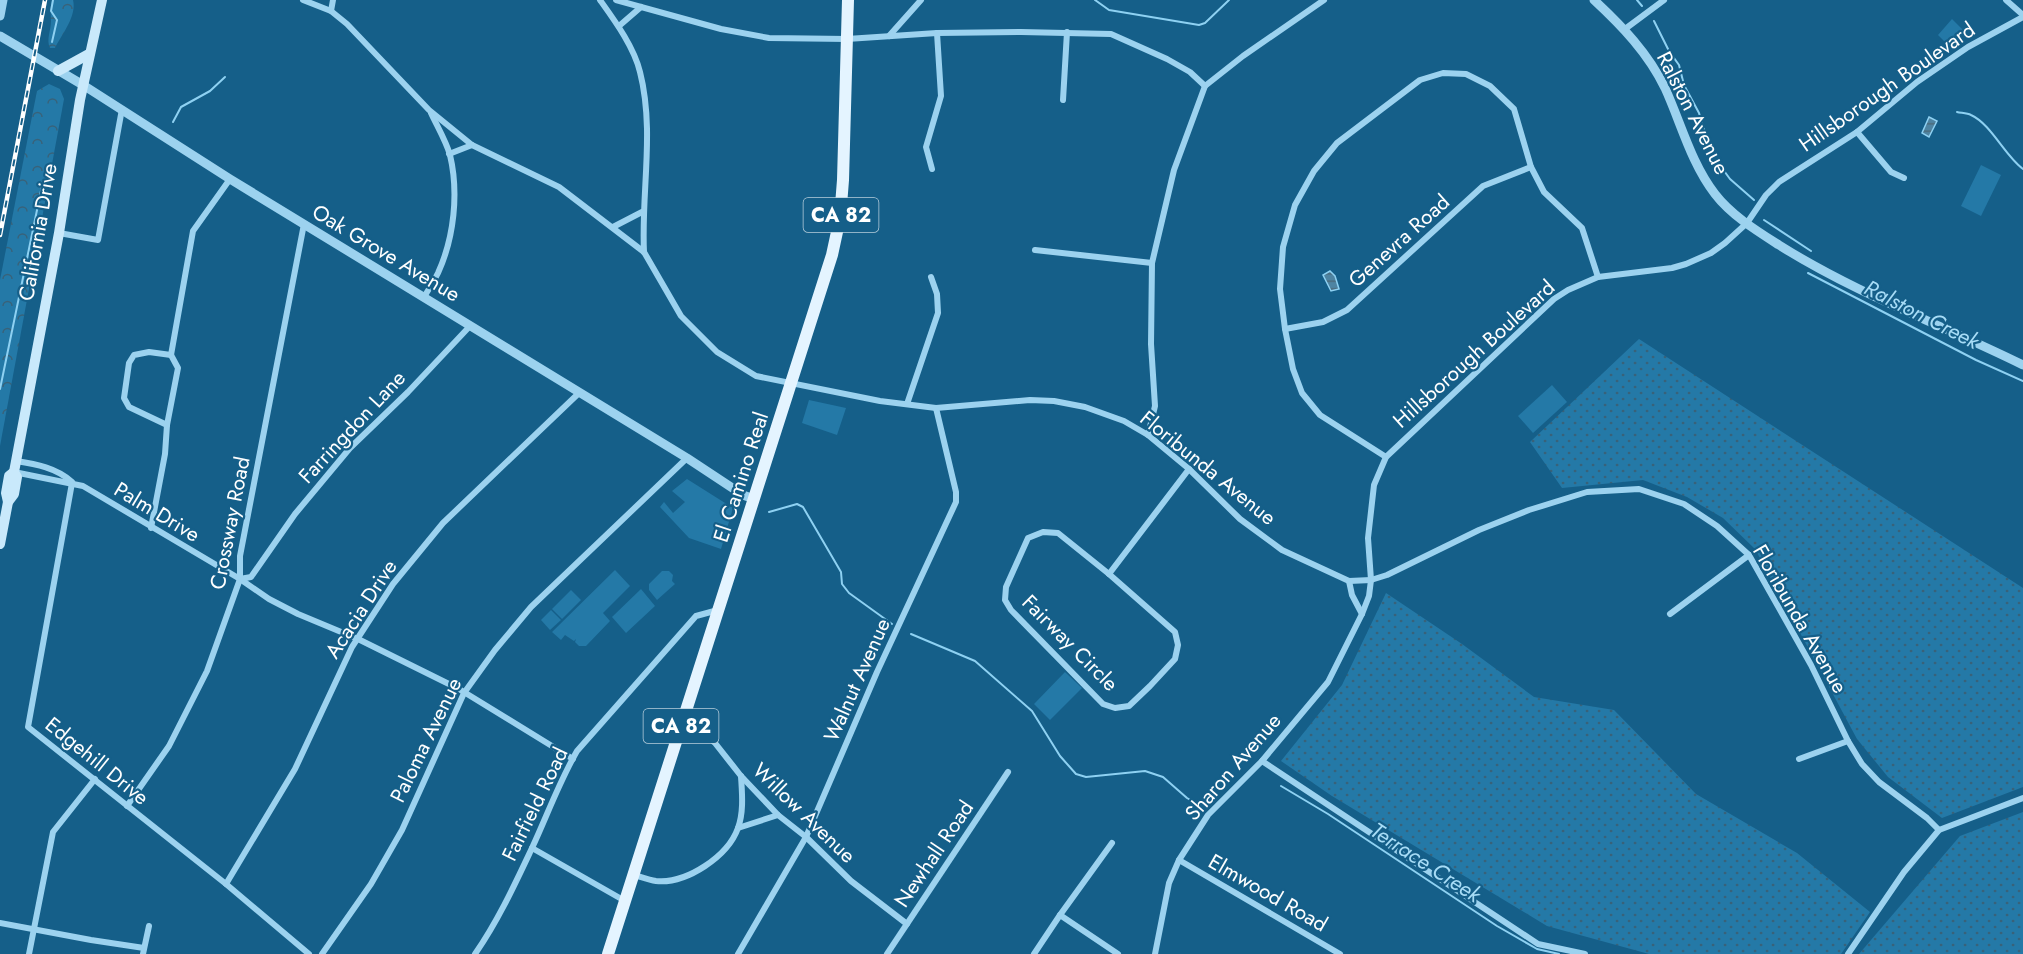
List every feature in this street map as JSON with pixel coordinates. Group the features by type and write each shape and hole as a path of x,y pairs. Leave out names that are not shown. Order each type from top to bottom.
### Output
{"main road":[{"name":"California Drive","path":"0,544 8,502 6,493 9,478 15,466 59,233 83,85 102,0"},
{"name":"El Camino Real","path":"608,954 832,255 840,219 843,180 848,0"},
{"path":"58,71 89,54"}],"street":[{"path":"0,16 3,0"},
{"name":"Floribunda Avenue","path":"303,0 331,11 370,47 429,110 472,145 559,188 644,252 681,316 717,352 756,376 791,385 880,401 936,408 1030,400 1054,401 1085,407 1124,421 1148,435 1189,469 1240,519 1282,549 1349,581 1371,580 1479,530 1529,510 1587,492 1639,489 1684,504 1717,526 1749,555 1811,665 1848,741 1862,764 1879,782 1927,818 1939,830"},
{"path":"331,11 333,0"},
{"path":"600,0 619,26 640,70 646,107 642,212 644,252"},
{"path":"616,0 721,29 769,38 847,39 937,33 1111,34 1167,59 1190,72 1205,86"},
{"path":"890,36 921,0"},
{"path":"1148,435 1155,406 1151,344 1152,263 1174,170 1205,86 1243,56 1324,0"},
{"name":"Ralston Avenue","path":"1594,0 1625,29 1647,57 1664,86 1701,174 1716,196 1747,223 1816,266 2023,365"},
{"path":"1625,29 1664,0"},
{"path":"2006,0 2023,16"},
{"path":"619,26 641,7"},
{"name":"Hillsborough Boulevard","path":"1371,580 1368,538 1374,485 1386,457 1554,299 1598,277 1672,268 1711,252 1747,223 1766,195 1779,182 1857,132 1917,82 1943,64 2023,16"},
{"path":"1063,100 1067,32"},
{"path":"932,169 926,147 941,96 937,33"},
{"name":"Oak Grove Avenue","path":"0,36 687,458 743,495 754,499"},
{"path":"1386,457 1320,415 1302,393 1293,369 1285,329 1280,289 1282,247 1295,205 1314,171 1337,143 1420,80 1443,73 1466,74 1490,86 1514,109 1531,167 1544,192 1582,228 1598,277"},
{"path":"59,233 98,240 122,109"},
{"path":"424,297 438,273 447,247 453,219 454,195 449,154 429,110"},
{"path":"1857,132 1891,172 1904,178"},
{"path":"449,154 472,145"},
{"name":"Genevra Road","path":"1285,329 1323,322 1347,310 1484,186 1531,167"},
{"path":"151,528 178,368 171,355 193,231 230,179"},
{"path":"613,227 642,212"},
{"name":"Crossway Road","path":"127,806 169,746 207,671 240,579 240,556 303,224"},
{"path":"1035,250 1152,263"},
{"path":"907,404 938,313 937,294 931,277"},
{"name":"Farringdon Lane","path":"240,579 251,577 295,514 350,448 408,392 470,326"},
{"path":"167,425 129,407 124,398 129,363 134,355 149,352 171,355"},
{"name":"Acacia Drive","path":"226,884 295,768 352,647 393,584 443,523 579,393"},
{"name":"Walnut Avenue","path":"738,954 806,837 956,502 956,492 936,408"},
{"name":"Paloma Avenue","path":"322,954 371,884 402,830 464,693 495,650 531,607 687,458"},
{"name":"Palm Drive","path":"15,466 42,466 65,476 72,483"},
{"name":"Palm Drive","path":"15,466 59,482 82,486 240,579 268,599 358,639 464,693 573,759"},
{"path":"1109,574 1189,469"},
{"name":"Edgehill Drive","path":"72,483 28,727 226,884 309,954"},
{"name":"Fairway Circle","path":"1043,532 1058,533 1109,574 1175,632 1178,645 1175,659 1150,686 1129,706 1115,708 1102,704 1011,610 1005,600 1006,587 1028,538 1043,532"},
{"path":"1670,614 1749,555"},
{"name":"Sharon Avenue","path":"1155,954 1169,883 1179,860 1208,815 1262,761 1328,682 1362,614 1369,596 1371,580"},
{"path":"1349,581 1352,595 1362,614"},
{"name":"Fairfield Road","path":"476,954 532,848 577,751 696,616 718,610"},
{"name":"Willow Avenue","path":"681,725 704,734 715,743 741,776 778,814 806,837 851,881 907,924"},
{"path":"1799,759 1848,741"},
{"path":"1262,761 1538,944 1585,954"},
{"name":"Newhall Road","path":"887,954 1008,772"},
{"path":"633,874 657,881 677,879 702,869 723,852 738,828 743,802 741,776"},
{"path":"29,954 53,832 95,779"},
{"path":"1848,954 1904,872 1939,830 2023,798"},
{"path":"738,828 778,814"},
{"path":"1034,954 1112,843"},
{"path":"532,848 625,901"},
{"name":"Elmwood Road","path":"1179,860 1340,954"},
{"path":"1060,915 1118,954"},
{"path":"0,923 144,951 148,926"}],"green space":[{"path":"52,0 73,0 74,6 71,19 55,48 50,48 48,41"},
{"path":"1952,19 1963,30 1948,45 1938,35"},
{"path":"49,84 60,89 64,99 0,446 0,280 37,91"},
{"path":"1981,165 2001,175 1981,216 1961,206"},
{"path":"1639,339 2023,588 2023,787 1942,818 1888,777 1857,739 1755,549 1723,518 1687,497 1643,480 1562,488 1530,442"},
{"path":"1552,385 1567,402 1533,433 1518,416"},
{"path":"809,400 846,408 837,435 802,423"},
{"path":"687,479 733,508 721,549 689,538 660,507 664,502 673,513 685,502 672,491"},
{"path":"615,570 630,586 603,613 610,621 586,646 579,646 575,642 576,639 574,641 565,635 561,640 552,632"},
{"path":"662,571 669,571 673,575 672,581 675,584 657,600 649,590 649,584"},
{"path":"641,589 655,606 626,633 612,617"},
{"path":"571,590 581,600 562,619 552,609"},
{"path":"1386,593 1462,644 1534,697 1614,710 1696,794 1797,853 1870,912 1841,954 1649,954 1547,926 1332,796 1281,761 1342,685"},
{"path":"551,610 561,620 550,630 541,620"},
{"path":"1065,672 1082,688 1050,720 1034,704"},
{"path":"2023,812 2023,954 1859,954 1960,836"}],"shaded area":[{"path":"1929,117 1937,121 1929,137 1922,133"},
{"path":"1330,271 1335,276 1339,289 1331,291 1323,275"}],"waterway":[{"path":"52,42 57,20 51,11 53,0"},
{"name":"Ralston Creek","path":"1095,0 1109,10 1199,25 1205,23 1229,0"},
{"name":"Ralston Creek","path":"1637,0 1642,6"},
{"name":"Ralston Creek","path":"1654,21 1679,65 1684,85 1699,113 1711,153 1730,179 1754,200"},
{"name":"Ralston Creek","path":"173,122 181,107 210,91 225,77"},
{"path":"1957,112 1969,114 1985,125 2023,169"},
{"path":"0,389 43,181"},
{"name":"Ralston Creek","path":"1764,220 1811,251"},
{"name":"Ralston Creek","path":"1808,273 1976,360 2023,381"},
{"name":"Terrace Creek","path":"769,512 797,504 803,507 841,572 842,584 849,593 892,624"},
{"name":"Terrace Creek","path":"911,634 975,661 1032,711 1060,756 1076,774 1086,777 1145,771 1163,777 1187,798 1202,807"},
{"name":"Terrace Creek","path":"1281,786 1328,814 1497,926 1537,949 1559,954"}],"railway":[{"path":"0,235 45,0"}]}
